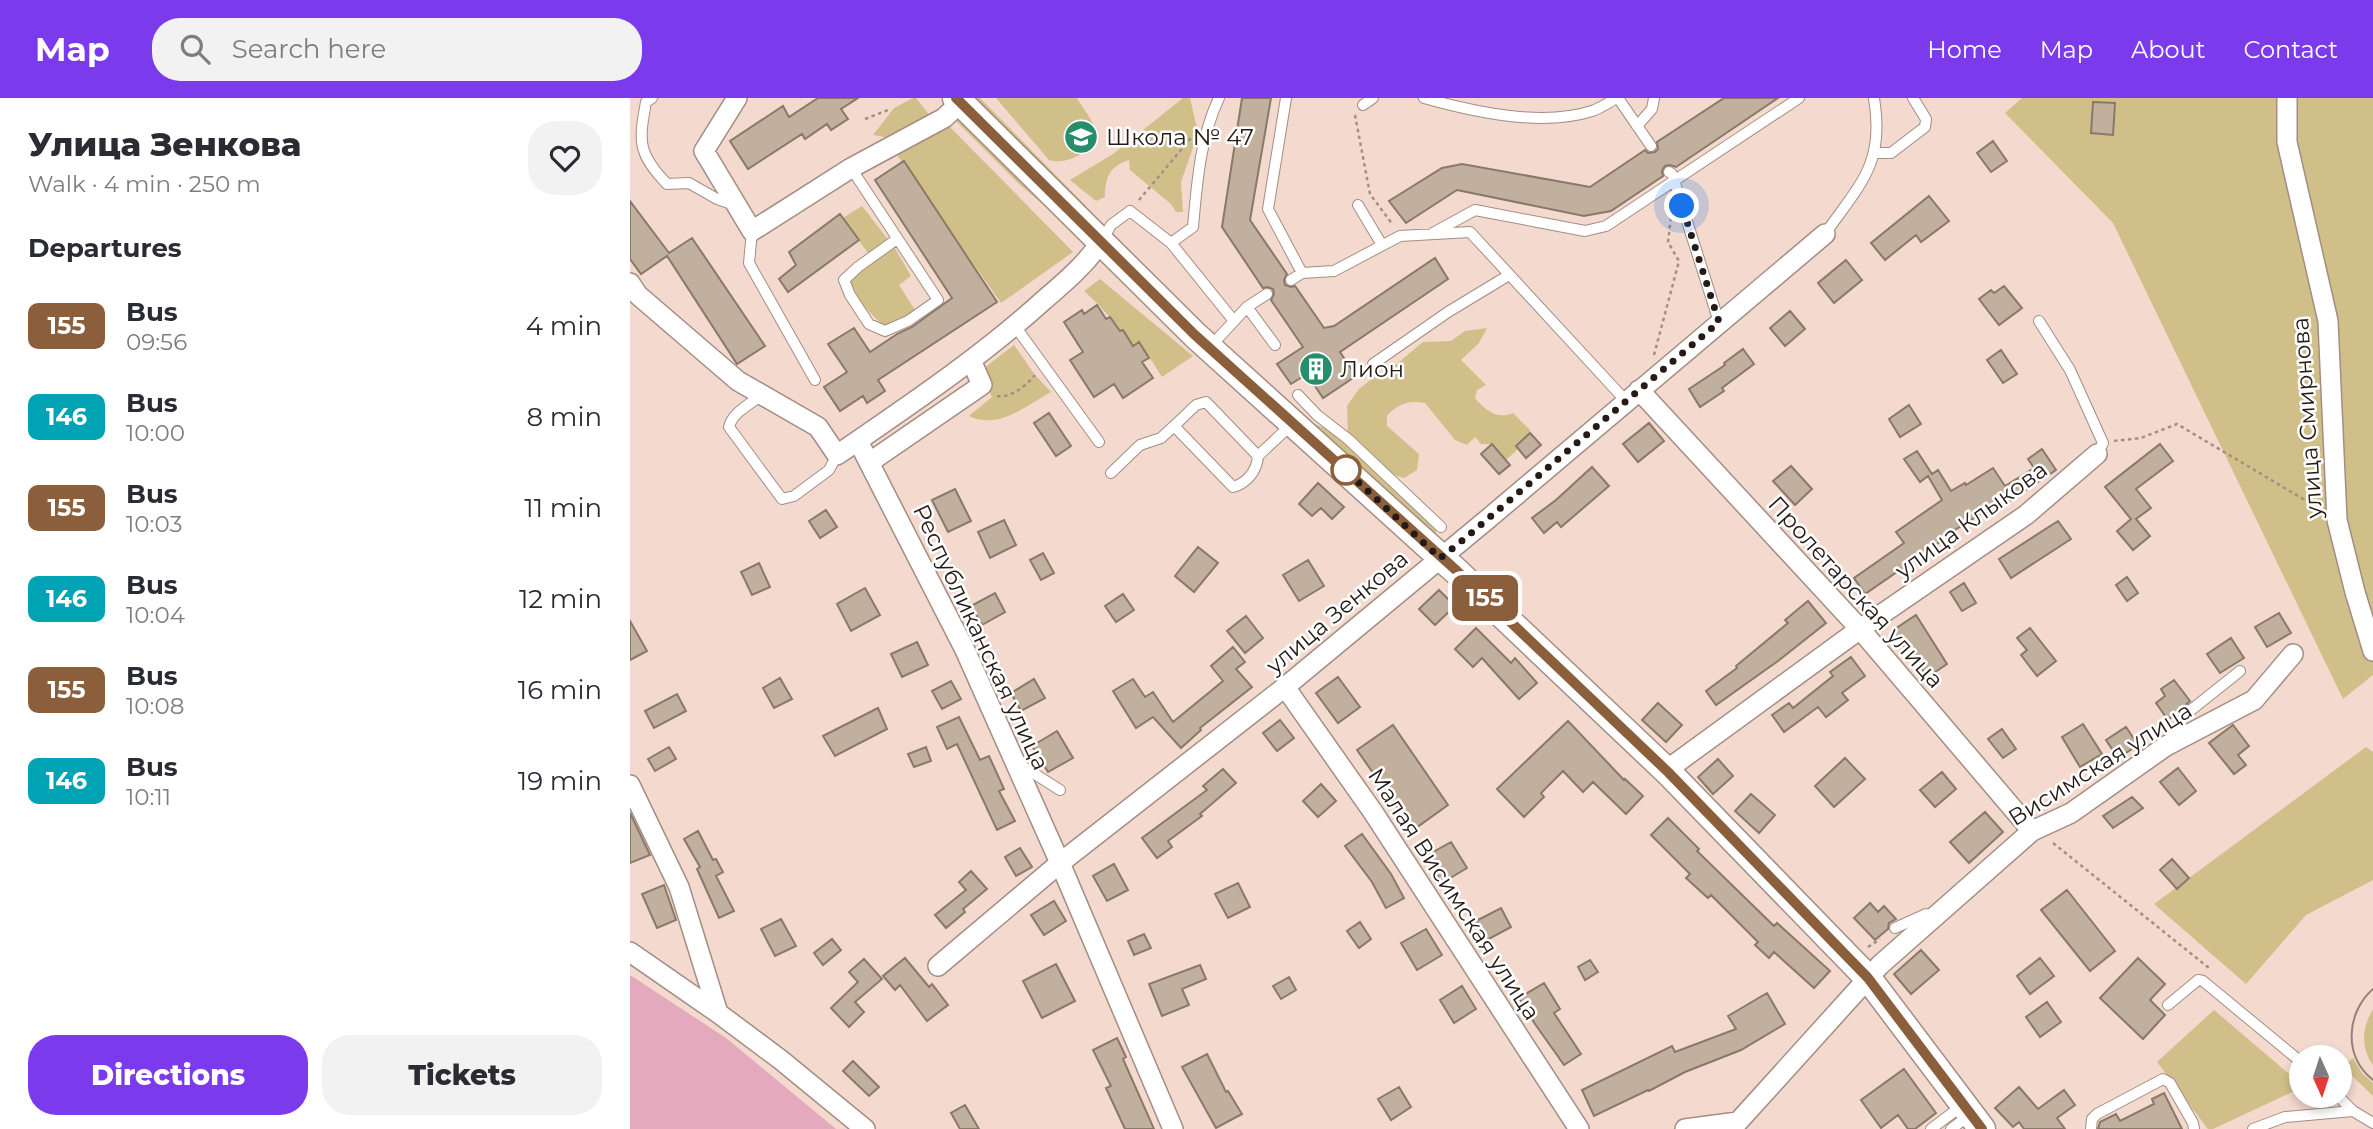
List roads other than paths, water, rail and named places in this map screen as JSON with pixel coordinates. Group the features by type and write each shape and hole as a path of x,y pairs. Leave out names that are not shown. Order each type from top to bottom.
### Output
{"street":[{"path":"737,98 704,151 752,231 851,168 944,117 958,100 1209,347 1294,422 1668,772 1868,978 1967,1119"},
{"name":"улица Смирнова","path":"2287,98 2287,142 2328,321 2337,520 2373,651"},
{"name":"улица Зенкова","path":"939,966 1060,863 1285,687 1825,234"},
{"path":"633,293 738,381 818,427 837,455 1015,326 1088,260 1101,242"},
{"path":"870,462 982,385 971,360"},
{"name":"Пролетарская улица","path":"1632,396 1860,629 2039,834"},
{"name":"Республиканская улица","path":"858,440 965,650 1060,863 1172,1129"},
{"name":"улица Клыкова","path":"1668,772 1675,764 1860,629 2026,515 2100,449"},
{"name":"Висимская улица","path":"1685,1129 1740,1125 1868,978 1937,915 2039,834 2166,746 2254,700 2292,654"},
{"name":"Малая Висимская улица","path":"1285,687 1373,812 1579,1129"},
{"path":"630,785 680,887 718,1013"},
{"path":"630,952 718,1013 865,1129"}],"lane":[{"path":"652,98 646,102 640,139 652,168 667,184 689,183 716,199 736,205"},
{"path":"1171,243 1194,226 1198,167 1211,114 1219,98"},
{"path":"1286,98 1268,209 1302,273"},
{"path":"1359,107 1373,98"},
{"path":"1424,98 1522,117 1561,117 1594,110 1618,98 1651,146"},
{"path":"1637,125 1651,109 1654,98"},
{"path":"1432,234 1475,210 1585,231 1606,226 1675,183 1798,98"},
{"path":"1825,234 1868,173 1875,153 1878,121 1874,98"},
{"path":"1875,153 1891,153 1925,127 1926,119 1913,98"},
{"path":"851,168 938,300 908,321 885,331 869,324 850,295 844,280 897,239"},
{"path":"1669,172 1675,183 1719,322"},
{"path":"1358,205 1382,245"},
{"path":"1101,242 1111,225 1130,211 1171,243 1234,321"},
{"path":"752,231 749,263 815,380"},
{"path":"1291,280 1302,273 1334,271 1400,236 1470,232 1509,275 1632,396"},
{"path":"1373,364 1448,312 1509,275"},
{"path":"1209,347 1247,307 1267,295"},
{"path":"1247,307 1275,345"},
{"path":"2039,321 2070,370 2100,449"},
{"path":"1015,326 1099,442"},
{"path":"762,395 736,415 730,421 729,427 782,499 794,496 829,470 837,455"},
{"path":"1298,395 1441,527"},
{"path":"1111,473 1140,445 1161,438 1196,405 1206,402 1258,456"},
{"path":"1174,426 1233,487 1241,484 1253,473 1258,456 1294,422"},
{"path":"2166,746 2186,715 2240,671"},
{"path":"1013,760 1060,790"},
{"path":"1895,928 1926,914 1937,915"},
{"path":"2168,1005 2198,980 2203,981 2289,1052"},
{"path":"2091,1129 2092,1119 2097,1114 2163,1079 2170,1083 2193,1123 2193,1129"},
{"path":"2350,1108 2373,1123"},
{"path":"2253,1129 2285,1116 2353,1111"},
{"path":"1931,1129 1967,1119"}],"tram line":[{"path":"2373,989 2357,1010 2352,1034 2357,1059 2373,1080"}],"place":[{"name":"Школа № 47","path":"1081,137"},
{"name":"Лион","path":"1316,369"}]}
